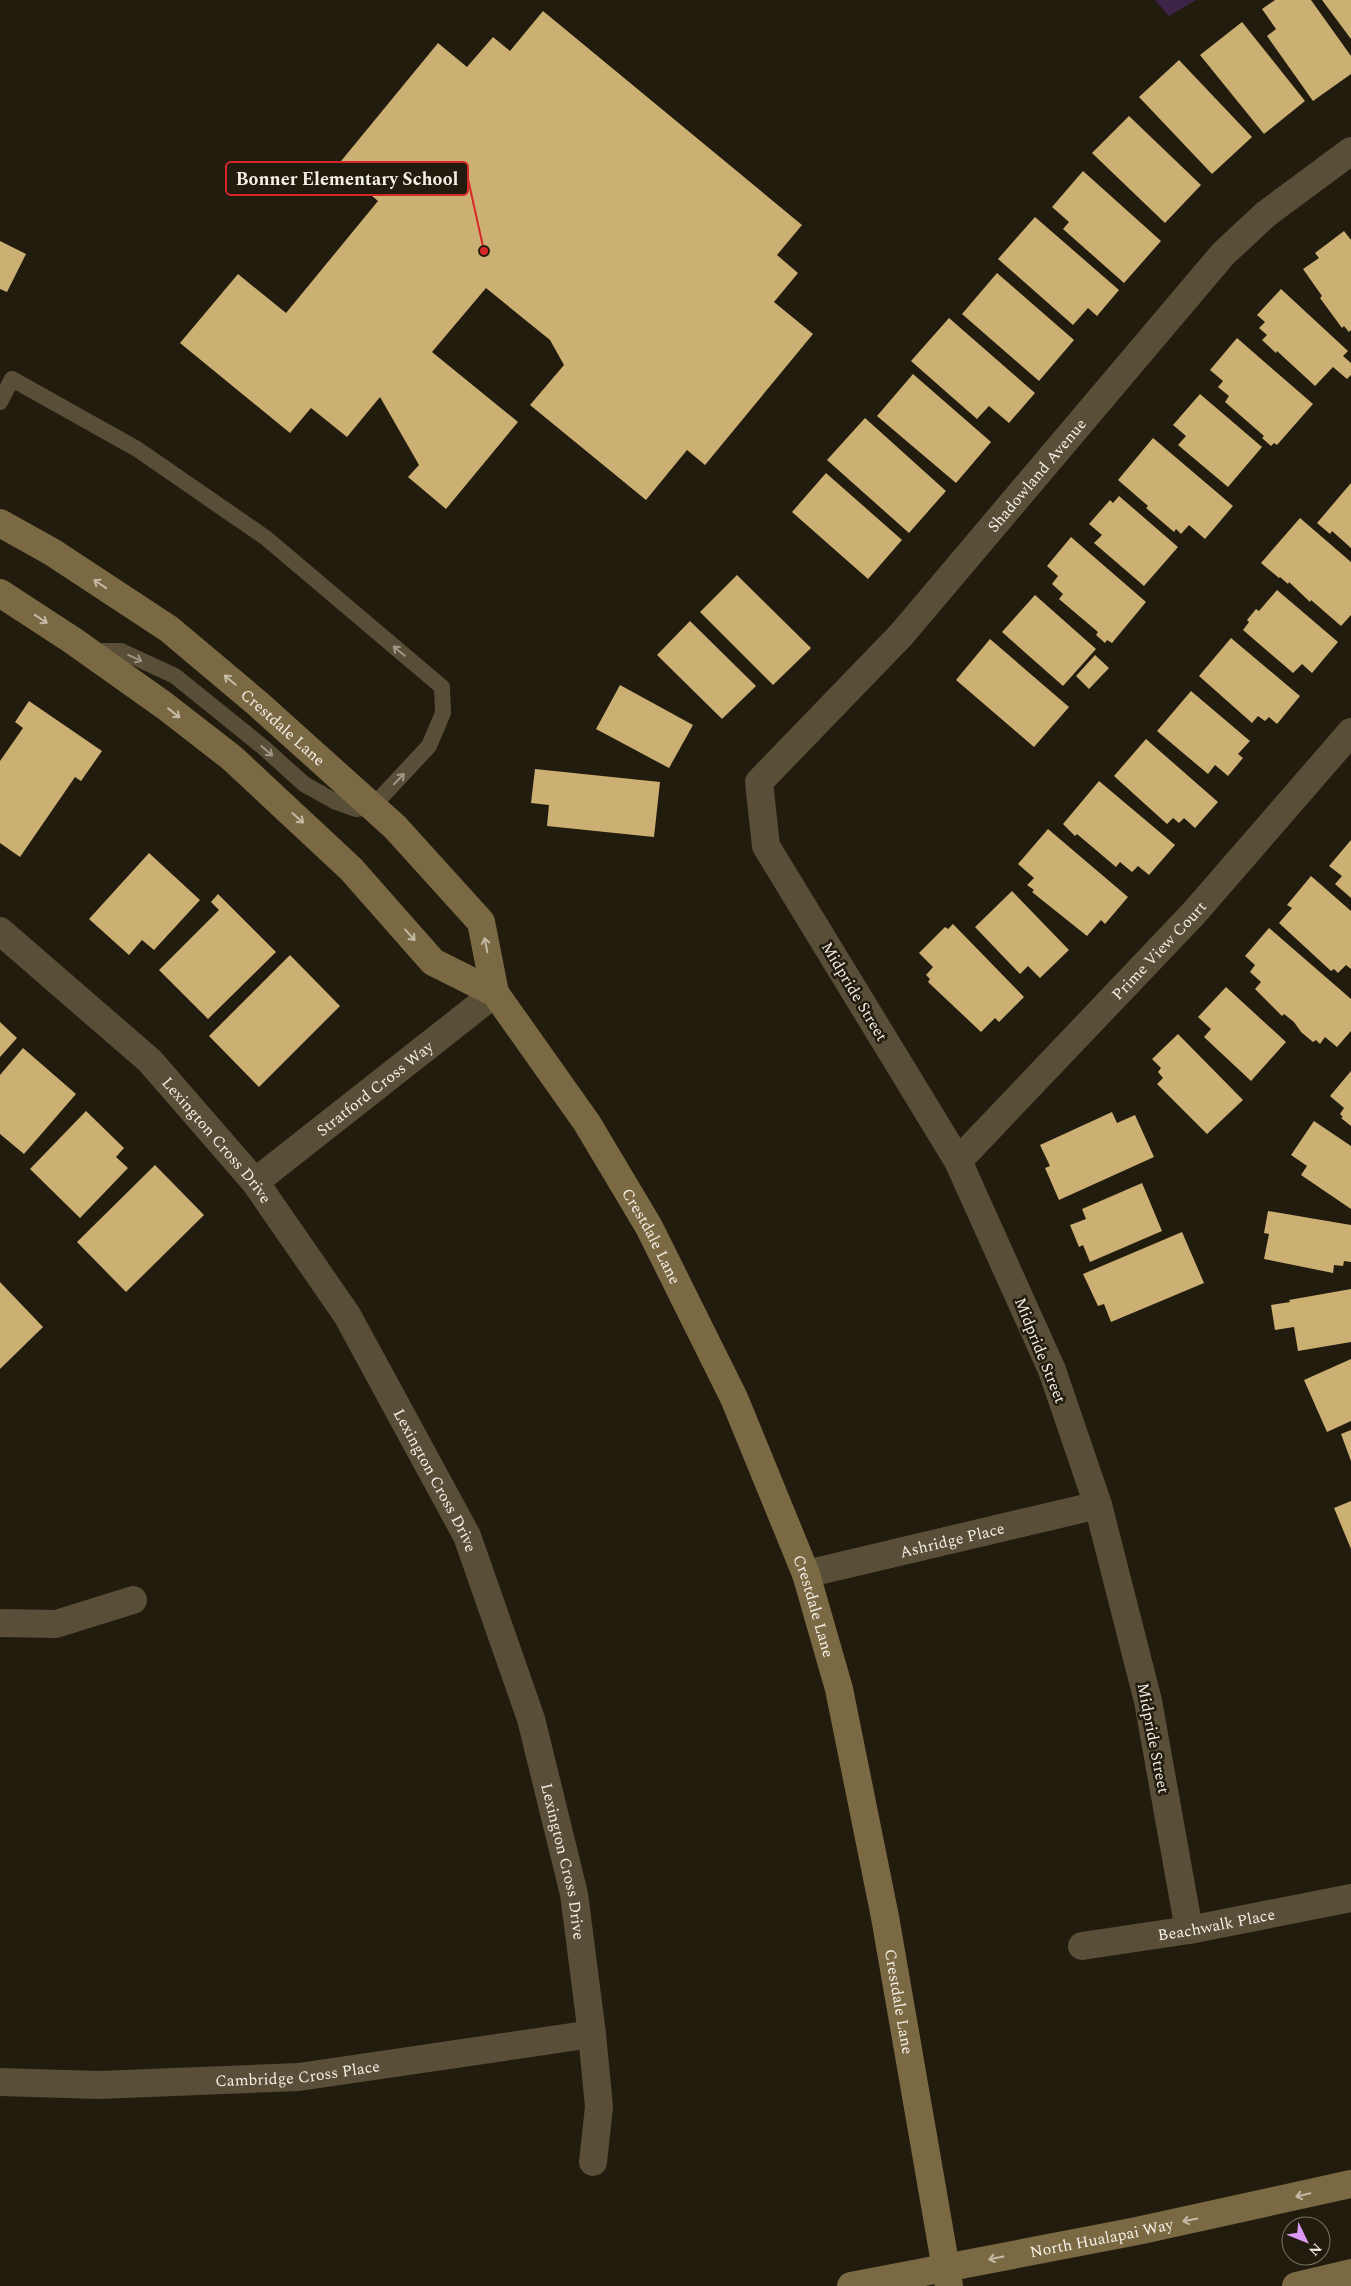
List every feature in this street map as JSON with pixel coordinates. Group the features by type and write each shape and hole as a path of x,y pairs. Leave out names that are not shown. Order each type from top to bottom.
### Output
{"street":[{"name":"Shadowland Avenue","path":"764,820 759,782 901,635 1223,254 1266,214 1351,151"},
{"name":"Crestdale Lane","path":"0,523 52,552 169,629 258,703 394,827 481,922 495,993 587,1123 649,1227 734,1398 806,1574 839,1689 883,1907 948,2277"},
{"name":"Crestdale Lane","path":"2,593 165,706 232,758 351,869 433,962 495,993"},
{"name":"Prime View Court","path":"958,1161 1194,914 1351,732"},
{"name":"Midpride Street","path":"764,820 766,846 958,1161 1052,1370 1098,1505 1148,1701 1189,1930"},
{"name":"Lexington Cross Drive","path":"0,931 150,1061 255,1182 346,1315 467,1536 531,1719 574,1894 599,2106 593,2162"},
{"name":"Stratford Cross Way","path":"255,1182 495,993"},
{"name":"Ashridge Place","path":"806,1574 1098,1505"},
{"path":"0,1623 56,1624 133,1600"},
{"name":"Beachwalk Place","path":"1082,1946 1189,1930 1351,1898"},
{"name":"Cambridge Cross Place","path":"0,2082 99,2085 299,2077 592,2034"},
{"name":"North Hualapai Way","path":"851,2286 948,2277 1137,2231 1351,2184"},
{"path":"1296,2286 1351,2273"}],"lane":[{"path":"0,402 12,379 138,449 266,538 442,687 443,713 430,746 373,806 356,809 336,802 304,784 263,747 175,676 120,651 88,651"}],"shaded area":[{"path":"1155,0 1196,0 1169,16"}],"building":[{"path":"1275,0 1311,0 1351,56 1351,74 1313,101 1267,36 1276,29 1262,9"},
{"path":"1322,0 1351,0 1351,39"},
{"path":"543,11 802,225 777,255 798,273 774,302 813,334 705,465 687,450 646,500 530,405 564,365 550,340 486,288 432,352 518,422 446,509 408,477 419,465 380,397 347,437 311,408 290,433 180,343 238,274 286,313 378,201 337,166 438,43 467,67 493,37 510,51"},
{"path":"1242,22 1305,101 1264,134 1200,55"},
{"path":"1179,60 1252,137 1212,174 1139,97"},
{"path":"1129,116 1201,185 1165,223 1092,153"},
{"path":"1083,171 1161,241 1124,283 1063,229 1069,222 1052,207"},
{"path":"1035,217 1119,290 1097,316 1088,308 1073,325 998,259"},
{"path":"1344,231 1351,240 1351,330 1349,332 1344,326 1342,328 1320,298 1322,296 1303,269 1319,258 1315,253"},
{"path":"0,241 26,254 7,292 0,289"},
{"path":"997,273 1074,340 1039,381 962,314"},
{"path":"1281,289 1348,351 1343,356 1351,363 1351,375 1347,379 1333,367 1315,386 1277,351 1276,353 1262,340 1267,335 1259,328 1265,322 1257,315"},
{"path":"949,318 1035,393 1009,423 989,406 977,419 911,361"},
{"path":"1237,338 1313,404 1277,445 1274,443 1271,446 1262,438 1264,436 1225,402 1229,396 1218,387 1223,381 1210,370"},
{"path":"913,374 991,442 956,483 877,416"},
{"path":"1200,394 1262,447 1228,487 1178,445 1186,436 1173,425"},
{"path":"865,418 946,491 909,533 827,460"},
{"path":"1153,438 1233,506 1205,539 1189,525 1181,534 1176,529 1174,532 1118,480"},
{"path":"826,473 902,540 868,579 792,512"},
{"path":"1351,483 1351,548 1332,531 1330,534 1317,523"},
{"path":"1119,496 1178,547 1144,586 1094,543 1102,535 1089,524 1110,500 1113,503"},
{"path":"1300,518 1351,562 1351,615 1341,626 1311,600 1310,602 1289,582 1288,584 1279,578 1261,563"},
{"path":"1071,537 1146,602 1112,643 1107,640 1105,643 1096,635 1098,632 1059,599 1063,594 1052,584 1058,576 1047,566"},
{"path":"737,575 811,648 773,685 700,612"},
{"path":"1277,590 1338,642 1312,673 1302,664 1293,673 1243,630 1249,622 1247,620 1256,609 1259,611"},
{"path":"1035,595 1096,649 1063,686 1002,632"},
{"path":"690,621 756,686 722,719 657,655"},
{"path":"1231,638 1300,696 1277,724 1269,717 1265,721 1258,716 1252,723 1199,676"},
{"path":"990,639 1069,707 1034,747 956,680"},
{"path":"1095,655 1109,668 1089,689 1076,676"},
{"path":"620,685 693,725 669,768 596,729"},
{"path":"1191,691 1250,741 1238,754 1243,758 1228,776 1215,765 1208,774 1157,731"},
{"path":"29,701 102,751 81,781 75,777 20,857 0,843 0,761 23,728 15,722"},
{"path":"1146,739 1218,802 1195,828 1184,818 1179,823 1173,818 1167,824 1114,776"},
{"path":"535,769 660,782 654,837 547,826 549,805 531,803"},
{"path":"1099,781 1175,845 1149,875 1138,866 1132,872 1120,862 1116,867 1077,834 1075,836 1063,824"},
{"path":"1048,829 1128,897 1105,924 1101,920 1087,936 1032,892 1034,890 1027,885 1034,878 1018,864"},
{"path":"1351,840 1351,898 1335,884 1342,876 1329,866"},
{"path":"149,853 200,900 154,950 142,940 129,955 89,919"},
{"path":"1311,876 1351,911 1351,969 1346,965 1338,973 1334,969 1331,971 1279,923 1292,908 1287,905"},
{"path":"1012,891 1069,950 1040,978 1028,966 1020,974 975,927"},
{"path":"218,894 276,952 208,1019 159,970 219,910 211,902"},
{"path":"953,924 1024,997 999,1022 995,1018 981,1032 928,982 930,979 926,975 933,967 919,953 945,927 948,929"},
{"path":"1269,928 1351,999 1351,1031 1337,1047 1325,1037 1320,1044 1316,1040 1313,1042 1301,1032 1294,1022 1284,1014 1282,1016 1255,989 1261,982 1250,972 1255,965 1245,956"},
{"path":"290,955 340,1006 259,1087 209,1036"},
{"path":"1226,987 1286,1042 1251,1081 1204,1037 1211,1029 1198,1017"},
{"path":"0,1022 17,1038 0,1057"},
{"path":"1178,1034 1243,1100 1207,1134 1157,1084 1163,1078 1158,1072 1161,1068 1152,1059"},
{"path":"23,1048 76,1094 24,1154 0,1134 0,1075"},
{"path":"1351,1071 1351,1126 1341,1118 1343,1117 1340,1114 1344,1108 1330,1096"},
{"path":"86,1111 124,1148 116,1157 128,1168 80,1218 30,1169"},
{"path":"1112,1112 1117,1123 1135,1115 1154,1157 1059,1200 1045,1168 1050,1166 1040,1145"},
{"path":"1314,1121 1351,1146 1351,1209 1301,1175 1307,1166 1291,1155"},
{"path":"155,1165 204,1215 126,1292 77,1242"},
{"path":"1142,1183 1162,1231 1090,1262 1083,1245 1079,1247 1070,1225 1086,1219 1082,1209"},
{"path":"1268,1211 1351,1225 1351,1262 1344,1261 1343,1266 1334,1265 1333,1273 1264,1259 1269,1234 1264,1233"},
{"path":"1182,1232 1204,1283 1111,1322 1104,1304 1098,1306 1083,1274"},
{"path":"0,1282 43,1327 0,1369"},
{"path":"1351,1289 1351,1342 1298,1351 1294,1327 1275,1330 1271,1305"},
{"path":"1351,1359 1351,1421 1327,1432 1304,1380"},
{"path":"1351,1430 1351,1461 1341,1434"},
{"path":"1351,1501 1351,1549 1334,1508"}],"place":[{"name":"Bonner Elementary School","path":"484,251"}]}
